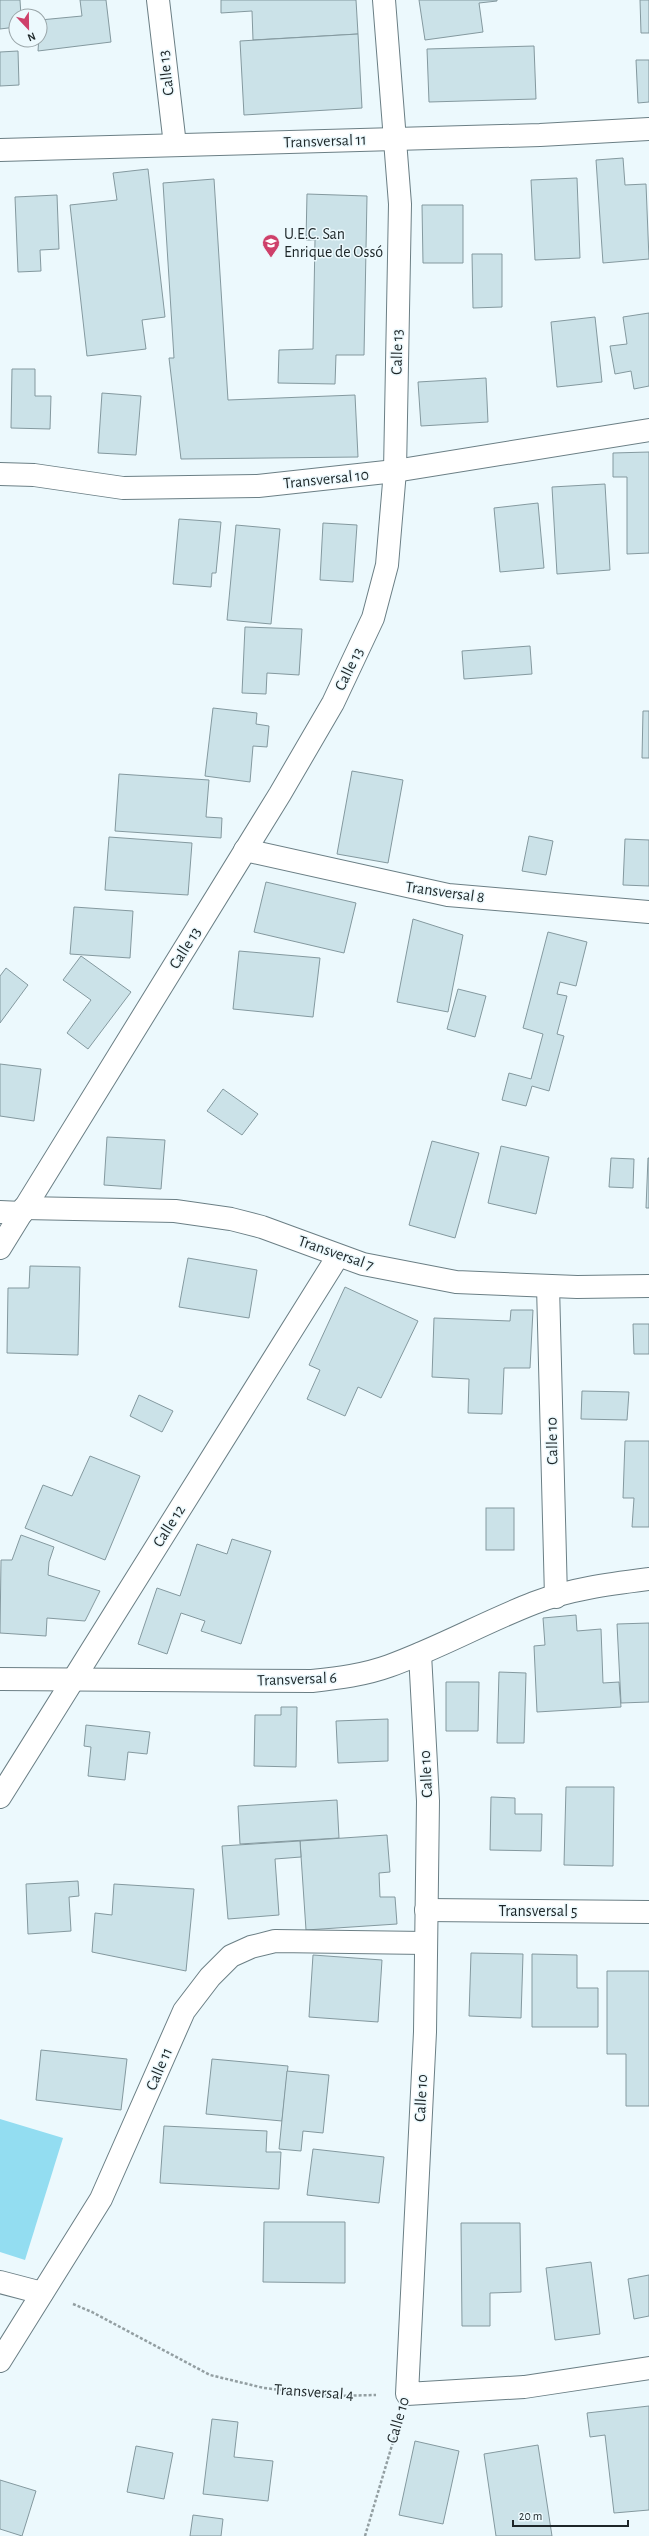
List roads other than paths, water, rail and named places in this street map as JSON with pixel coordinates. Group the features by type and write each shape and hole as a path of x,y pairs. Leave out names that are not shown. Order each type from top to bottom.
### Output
{"street":[{"name":"Calle 13","path":"158,0 175,145"},
{"name":"Calle 13","path":"0,1248 245,850 333,703 373,618 387,565 395,471 400,204 384,0"},
{"name":"Transversal 11","path":"0,150 396,139 649,129"},
{"name":"Transversal 10","path":"0,474 34,475 123,488 258,486 395,471 649,430"},
{"name":"Transversal 8","path":"245,850 448,895 649,912"},
{"name":"Transversal 7","path":"0,1212 175,1211 224,1218 262,1227 338,1256 397,1272 456,1282 548,1286 649,1286"},
{"name":"Calle 12","path":"0,1797 338,1256"},
{"name":"Calle 10","path":"548,1286 556,1597"},
{"name":"Transversal 6","path":"0,1679 312,1681 354,1676 389,1666 420,1654 515,1611 556,1597 586,1588 649,1579"},
{"name":"Calle 10","path":"420,1654 428,1801 425,2032 407,2394 524,2387 649,2368"},
{"name":"Transversal 5","path":"426,1910 649,1912"},
{"name":"Calle 11","path":"0,2361 100,2199 184,2011 210,1977 231,1956 251,1947 275,1941 426,1943"},
{"path":"0,2282 42,2293"}],"place":[{"name":"U.E.C. San Enrique de Ossó","path":"271,258"}]}
